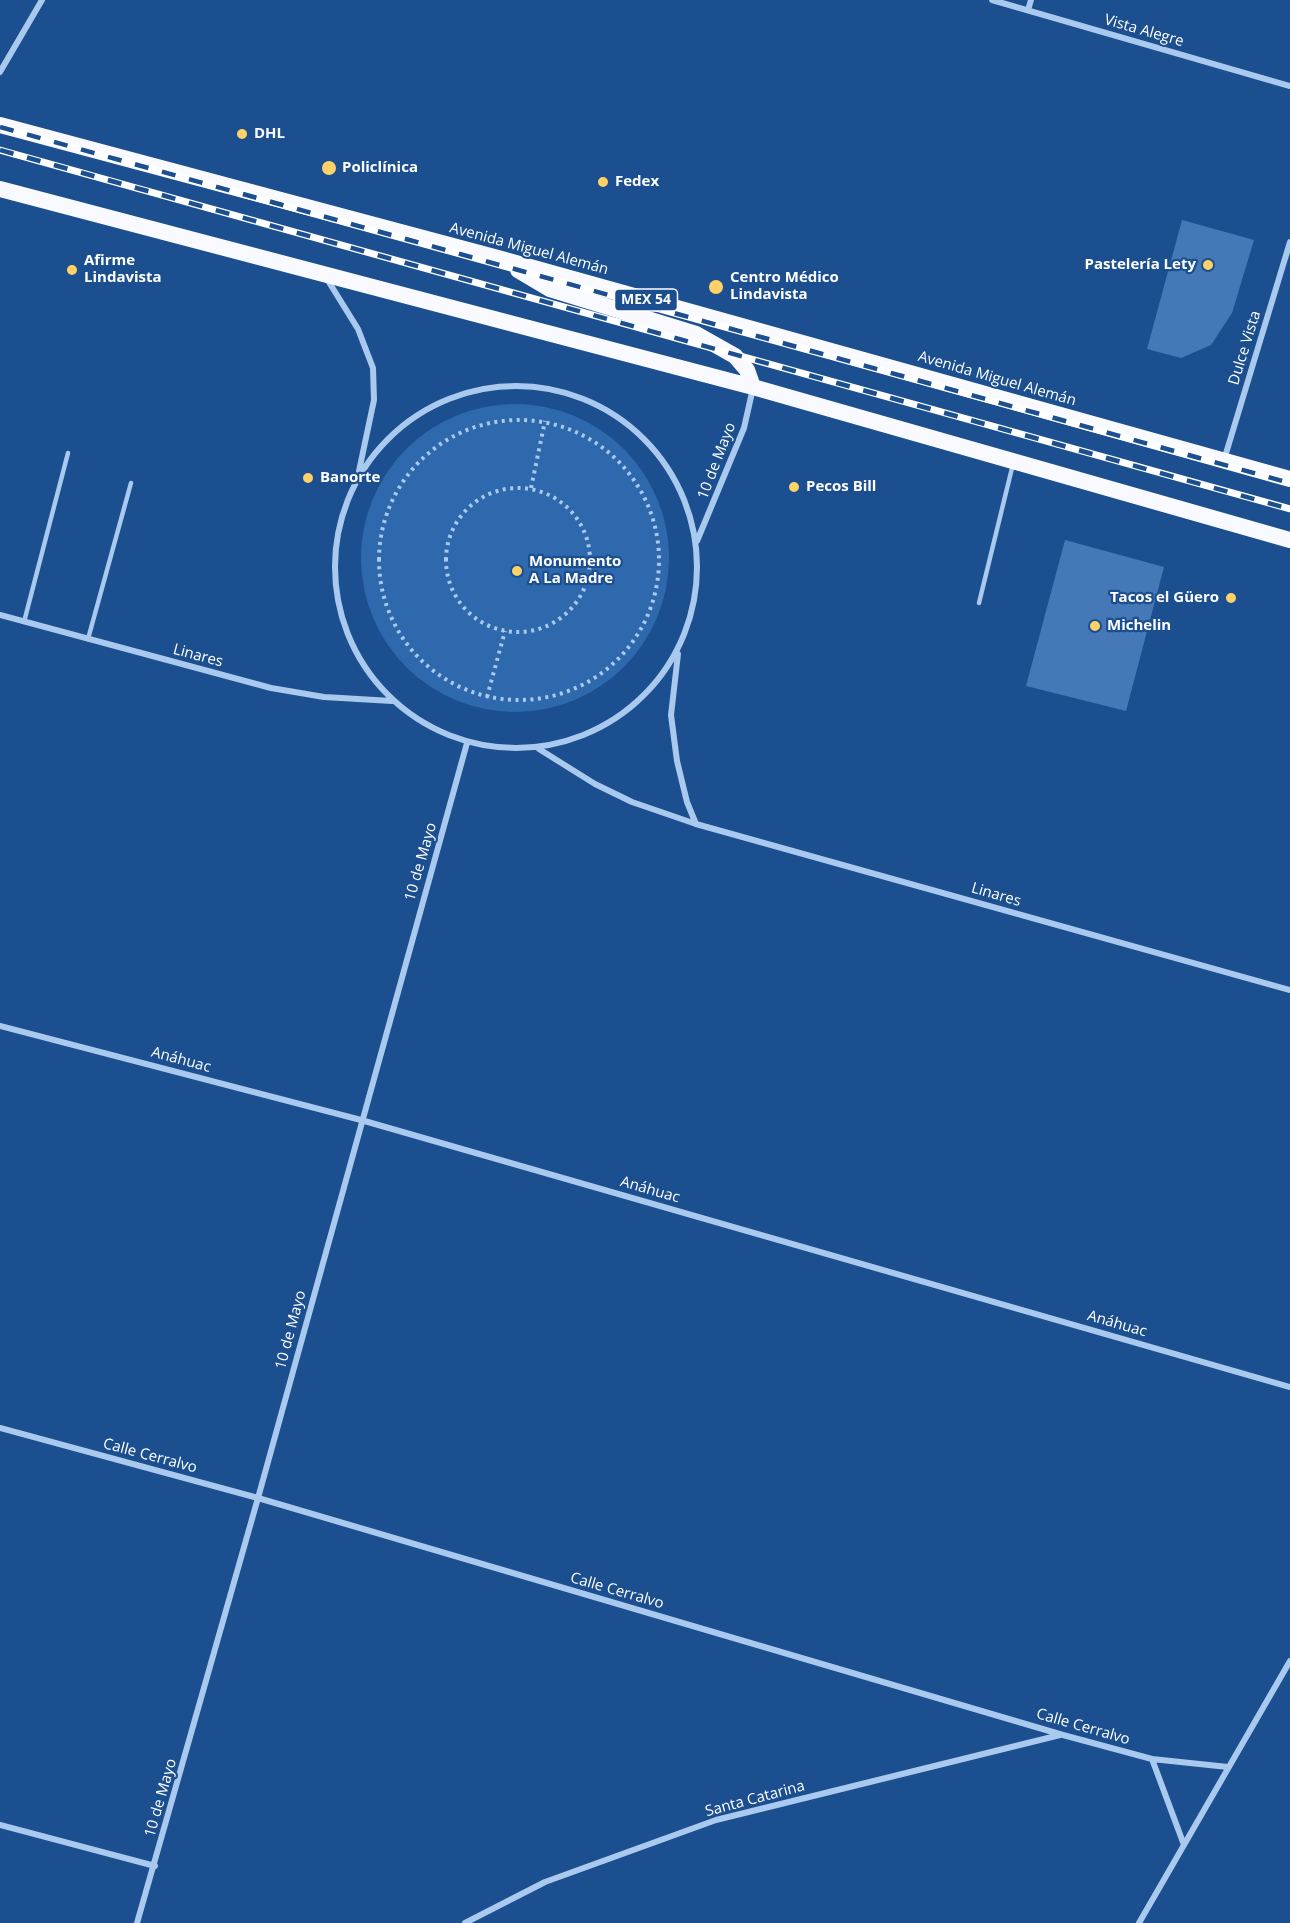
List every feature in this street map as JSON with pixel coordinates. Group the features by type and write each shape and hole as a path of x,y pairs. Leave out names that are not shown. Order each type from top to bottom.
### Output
{"highway":[{"name":"Avenida Miguel Alemán","path":"0,124 498,258 1290,479"},
{"path":"0,189 753,387 1290,540"},
{"path":"498,258 550,288 696,334 735,356 747,370 753,387"}],"street":[{"path":"0,72 42,0"},
{"name":"Vista Alegre","path":"992,0 1290,86"},
{"path":"1028,10 1031,0"},
{"name":"Dulce Vista","path":"1223,462 1290,242"},
{"name":"10 de Mayo","path":"326,275 358,329 373,368 374,400 359,473 337,531 335,592 354,652 392,700 427,726 467,743 503,749 539,749 595,733 642,700 678,654 696,600 697,542 681,488 649,442 604,408 552,388 496,386 442,400 395,430 359,473"},
{"name":"10 de Mayo","path":"697,542 744,428 753,387"},
{"name":"Linares","path":"0,615 271,688 324,698 392,700"},
{"path":"678,654 671,715 677,761 687,802 696,824"},
{"name":"10 de Mayo","path":"137,1923 258,1498 467,743"},
{"name":"Linares","path":"539,749 595,784 632,802 696,824 1290,990"},
{"name":"Anáhuac","path":"0,1026 361,1120 1290,1387"},
{"name":"Calle Cerralvo","path":"0,1428 258,1498 1063,1735 1152,1759 1228,1767"},
{"path":"1139,1923 1290,1661"},
{"name":"Santa Catarina","path":"465,1923 545,1882 716,1820 1063,1735"},
{"path":"1152,1759 1184,1845"},
{"path":"0,1825 154,1866"}],"lane":[{"path":"24,622 68,453"},
{"path":"979,603 1014,462"},
{"path":"88,639 131,483"}],"path":[{"path":"531,488 545,421"},
{"path":"545,421 587,436 596,443 622,464 647,501 660,544 657,590 642,631 613,666 575,690 532,701 487,697 431,670 398,630 392,622 377,561 390,501 427,451 483,423 545,421"},
{"path":"508,488 531,488 555,497 574,514 587,535 591,560 588,577 573,607 554,623 530,631 505,631 484,623 466,609 459,600 453,591 446,569 447,547 454,525 468,507 486,495 508,488"},
{"path":"487,697 505,631"}],"shaded area":[{"path":"500,404 530,404 560,410 588,422 613,439 634,460 651,485 663,513 669,543 669,573 658,617 643,644 624,667 601,686 574,701 530,712 500,712 470,706 442,694 417,677 396,656 379,631 367,603 361,573 361,543 367,513 379,485 396,460 417,439 442,422 470,410"}],"building":[{"name":"Pastelería Lety","path":"1182,220 1254,240 1232,313 1211,345 1181,358 1147,349"},
{"name":"Michelin","path":"1065,540 1164,567 1126,711 1026,686"}],"railway":[{"path":"0,127 1290,483"},
{"path":"0,150 1290,509"}],"place":[{"name":"DHL","path":"242,134"},
{"name":"Policlínica","path":"329,168"},
{"name":"Fedex","path":"603,182"},
{"name":"Pastelería Lety","path":"1208,265"},
{"name":"Afirme Lindavista","path":"72,270"},
{"name":"Centro Médico Lindavista","path":"716,287"},
{"name":"Banorte","path":"308,478"},
{"name":"Pecos Bill","path":"794,487"},
{"name":"Monumento A La Madre","path":"517,571"},
{"name":"Tacos el Güero","path":"1231,598"},
{"name":"Michelin","path":"1095,626"}]}
